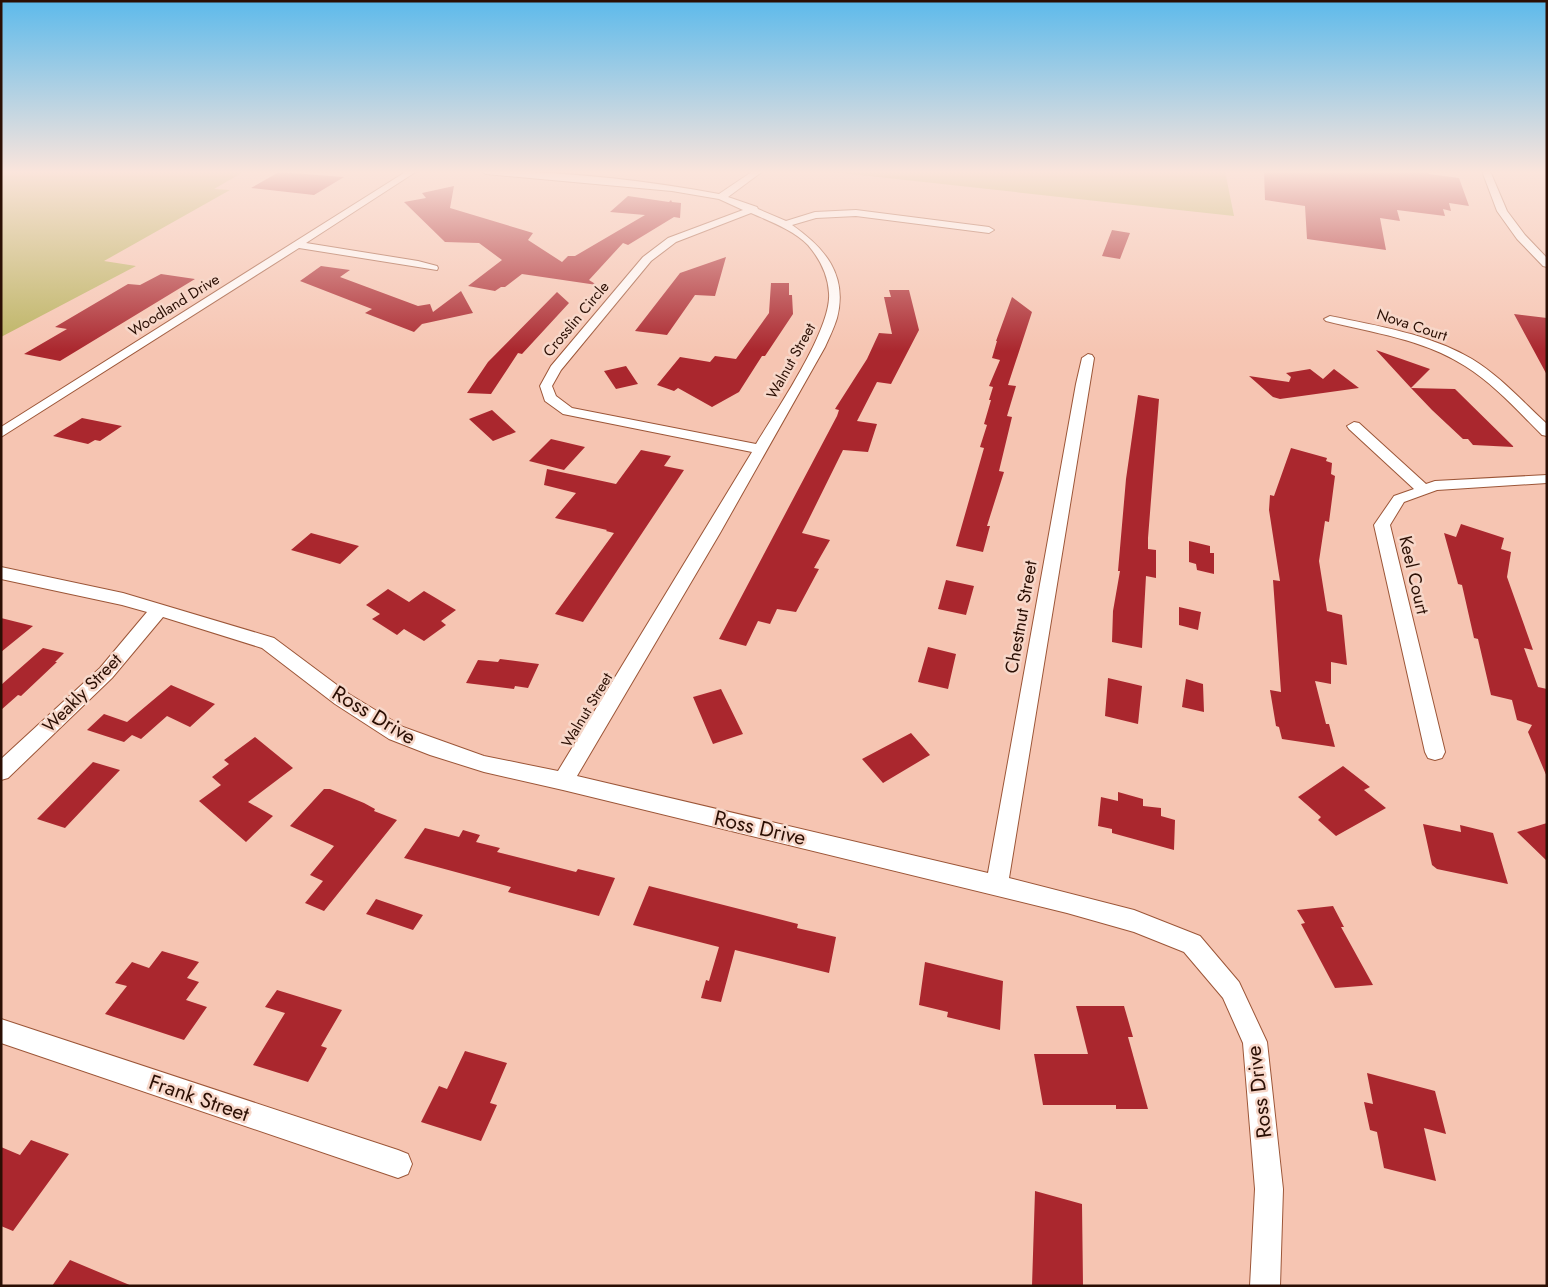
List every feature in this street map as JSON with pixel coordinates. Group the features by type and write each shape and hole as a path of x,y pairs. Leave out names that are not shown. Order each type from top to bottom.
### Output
{"street":[{"name":"Woodland Drive","path":"1,433 320,231"},
{"name":"Crosslin Circle","path":"696,231 672,240 648,259 555,369 546,386 550,398 568,411 760,449"},
{"name":"Walnut Street","path":"563,781 712,533 819,347 831,319 836,295 832,278 824,259 810,242 795,231"},
{"path":"1516,231 1547,264"},
{"path":"298,245 433,268"},
{"name":"Nova Court","path":"1330,319 1434,346 1467,362 1497,384 1547,432"},
{"name":"Chestnut Street","path":"997,884 1026,703 1088,358"},
{"path":"1354,426 1424,490"},
{"name":"Keel Court","path":"1435,752 1382,525 1399,499 1434,486 1547,479"},
{"name":"Ross Drive","path":"1,573 123,599 268,643 342,699 396,733 484,764 997,884 1134,921 1192,944 1231,990 1255,1042 1269,1189 1265,1286"},
{"name":"Weakly Street","path":"1,772 106,673 159,610"},
{"name":"Frank Street","path":"1,1031 398,1164"}],"shaded area":[{"path":"1,231 157,231 104,261 136,266 1,337"}],"building":[{"path":"434,231 527,231 533,233 528,240 562,262 568,256 575,256 618,231 651,231 628,245 623,243 589,280 597,285 522,274 505,287 495,291 468,286 502,260 479,243 445,242"},
{"path":"1112,231 1130,233 1120,259 1102,256"},
{"path":"1307,231 1382,231 1386,250 1307,239"},
{"path":"726,257 715,296 695,295 667,335 635,331 680,273"},
{"path":"321,266 350,270 340,277 418,306 430,304 433,312 461,291 473,313 422,324 414,332 365,313 372,309 300,281"},
{"path":"161,274 195,279 60,361 24,354 67,329 55,327 128,284 140,285"},
{"path":"771,283 789,283 789,295 792,295 793,314 765,356 762,356 739,392 712,407 678,388 674,391 657,385 680,357 710,362 715,356 736,359 769,313"},
{"path":"889,290 909,290 919,330 891,384 877,382 857,421 877,424 868,452 843,450 802,533 830,540 814,568 819,569 796,612 777,609 770,624 758,621 746,646 719,639 837,416 839,410 835,409 867,359 879,333 892,334 884,297 891,297"},
{"path":"557,292 569,303 522,354 518,353 491,394 467,393 488,362"},
{"path":"1012,297 1032,312 1008,385 1016,386 1007,416 1012,417 999,471 1004,472 987,526 990,526 983,552 956,546 984,448 980,447 987,425 984,424 993,387 989,386 1000,360 992,358"},
{"path":"1514,314 1547,318 1547,375"},
{"path":"1376,350 1430,369 1411,388"},
{"path":"626,366 638,384 616,389 604,371"},
{"path":"1310,369 1323,379 1334,369 1359,388 1280,399 1273,397 1249,376 1289,382 1291,377 1286,373"},
{"path":"1411,388 1455,389 1514,447 1473,445 1468,439 1463,439"},
{"path":"1138,395 1159,399 1148,538 1148,549 1156,550 1156,578 1146,576 1142,648 1112,642 1113,611 1120,571 1118,571 1126,479"},
{"path":"492,410 516,432 493,441 469,419"},
{"path":"82,418 122,426 100,441 95,440 88,444 53,436"},
{"path":"551,439 585,447 564,470 529,461"},
{"path":"1291,448 1327,458 1326,461 1332,463 1331,474 1335,476 1329,522 1325,521 1319,561 1327,611 1342,615 1347,665 1331,662 1331,684 1315,681 1326,724 1329,724 1335,747 1282,739 1279,727 1276,726 1270,690 1281,692 1273,580 1280,581 1269,510 1270,495 1274,496"},
{"path":"641,450 671,456 664,466 684,470 583,622 555,614 614,533 555,518 576,493 544,485 547,469 616,484"},
{"path":"1461,524 1504,538 1501,549 1511,552 1507,577 1533,650 1524,648 1538,687 1547,689 1547,777 1528,732 1532,725 1517,720 1512,700 1491,695 1478,639 1474,638 1462,585 1458,584 1444,533 1456,537"},
{"path":"311,533 359,546 340,564 291,550"},
{"path":"1189,541 1210,546 1210,553 1214,553 1214,574 1197,570 1196,564 1189,562"},
{"path":"946,580 974,586 966,615 938,609"},
{"path":"388,589 409,602 424,591 456,610 441,621 446,625 424,641 404,629 397,635 372,619 380,614 366,605"},
{"path":"1179,607 1201,612 1198,630 1179,625"},
{"path":"1,618 33,626 1,652"},
{"path":"928,647 956,654 948,689 918,682"},
{"path":"43,648 64,653 21,696 18,695 1,710 1,685"},
{"path":"500,659 539,664 528,688 515,686 514,689 466,683 478,660 498,662"},
{"path":"1108,678 1142,686 1138,724 1105,716"},
{"path":"1186,679 1203,684 1204,712 1182,707"},
{"path":"171,685 215,704 190,727 167,716 141,739 132,735 124,742 87,730 104,714 127,722"},
{"path":"721,689 743,734 713,744 693,697"},
{"path":"911,733 930,755 883,783 862,759"},
{"path":"255,737 293,768 248,802 273,816 246,842 199,801 221,785 212,777 229,764 224,760"},
{"path":"93,762 120,770 65,828 37,819"},
{"path":"1343,766 1370,787 1364,790 1386,808 1336,836 1318,820 1321,817 1298,797"},
{"path":"324,789 330,789 364,803 375,809 374,811 397,820 324,911 305,903 323,881 310,875 334,846 290,826"},
{"path":"1118,792 1143,799 1143,806 1161,808 1161,816 1175,820 1174,850 1112,833 1112,829 1098,826 1101,797 1118,801"},
{"path":"1547,823 1547,861 1517,832"},
{"path":"1423,824 1461,832 1460,825 1493,833 1508,884 1437,869 1432,865"},
{"path":"425,828 459,837 463,830 480,835 476,842 500,848 497,852 576,872 578,869 615,878 599,916 508,892 511,887 404,858"},
{"path":"649,886 798,924 797,928 836,937 829,973 735,950 721,1002 701,998 706,980 709,981 719,947 633,925"},
{"path":"376,899 423,915 413,930 366,914"},
{"path":"1333,906 1344,927 1341,927 1373,985 1335,988 1301,924 1305,923 1297,910"},
{"path":"162,951 199,962 187,978 199,982 186,1000 207,1007 184,1040 105,1014 127,986 115,983 132,962 149,968"},
{"path":"925,962 1003,981 1000,1030 947,1017 948,1012 919,1005"},
{"path":"277,990 342,1010 321,1046 327,1048 308,1082 253,1065 285,1013 265,1007"},
{"path":"1076,1006 1124,1006 1133,1037 1128,1037 1148,1109 1116,1109 1116,1105 1043,1105 1034,1054 1088,1054"},
{"path":"465,1051 507,1063 490,1103 497,1105 481,1141 421,1122 439,1086 447,1089"},
{"path":"1367,1073 1435,1091 1446,1134 1424,1128 1436,1181 1384,1168 1377,1132 1370,1130 1364,1102 1373,1104"},
{"path":"31,1140 69,1154 13,1231 1,1226 1,1147 20,1155"},
{"path":"1035,1191 1082,1204 1083,1286 1032,1286"},
{"path":"70,1260 132,1286 52,1286"}]}
